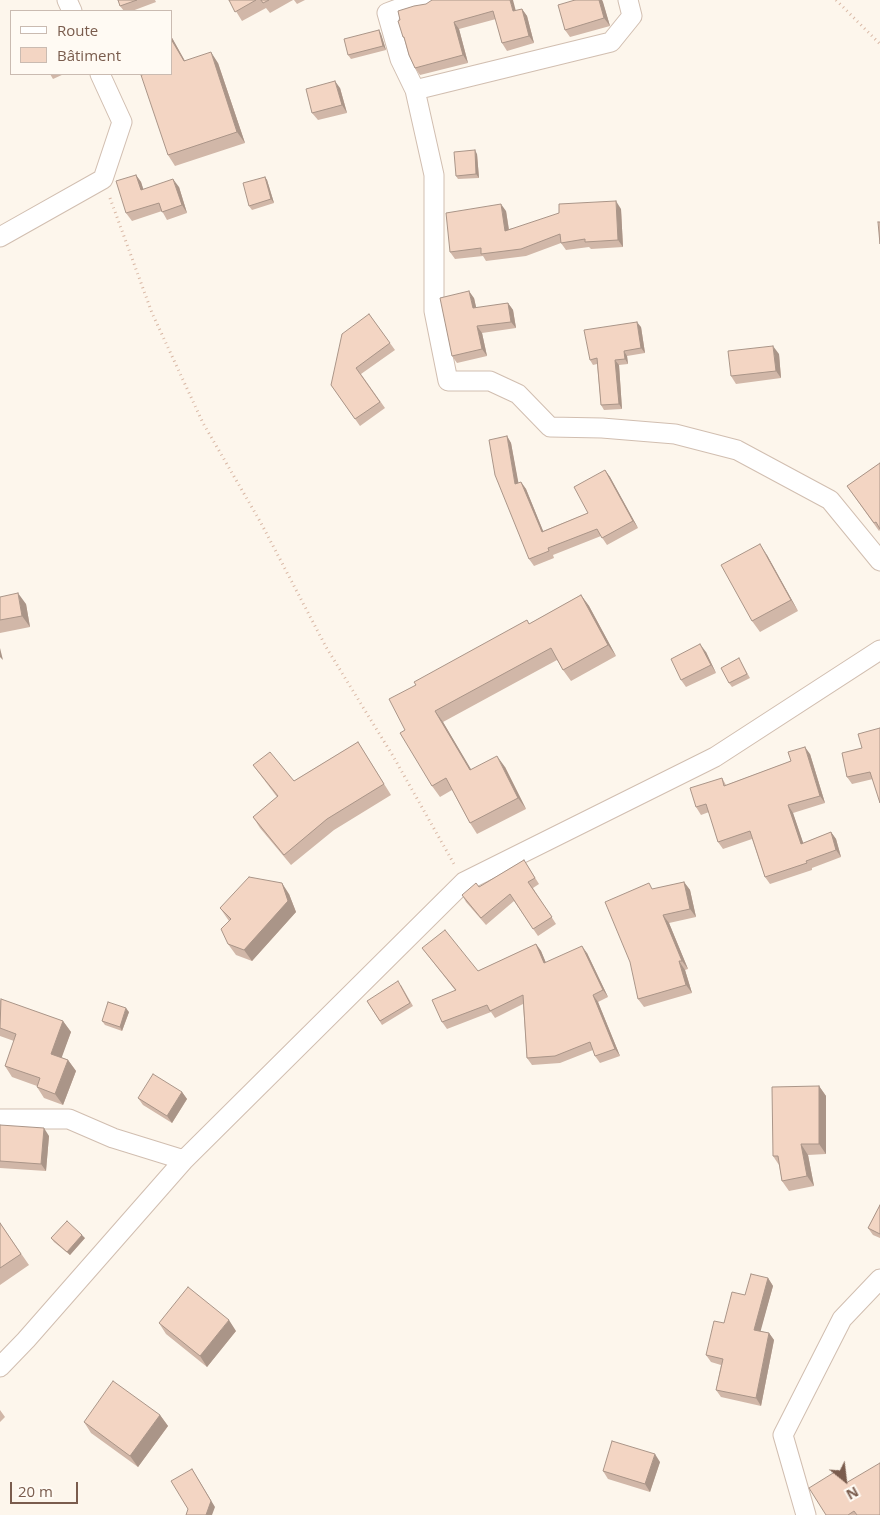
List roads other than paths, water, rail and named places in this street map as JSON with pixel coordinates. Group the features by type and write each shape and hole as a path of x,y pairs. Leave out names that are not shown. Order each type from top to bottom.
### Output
{"street":[{"path":"429,0 416,2 387,13 400,59 415,90 434,175 434,311 448,381 490,381 518,394 550,427 602,428 675,434 737,450 830,500 880,561"},
{"path":"415,90 611,42 632,16 628,0"},
{"path":"0,237 103,178 122,122 100,75"},
{"path":"0,1367 184,1160 464,882 715,757 880,650"},
{"path":"0,1119 69,1120 113,1138 184,1160"},
{"path":"806,1515 784,1435 842,1319 880,1279"}]}
